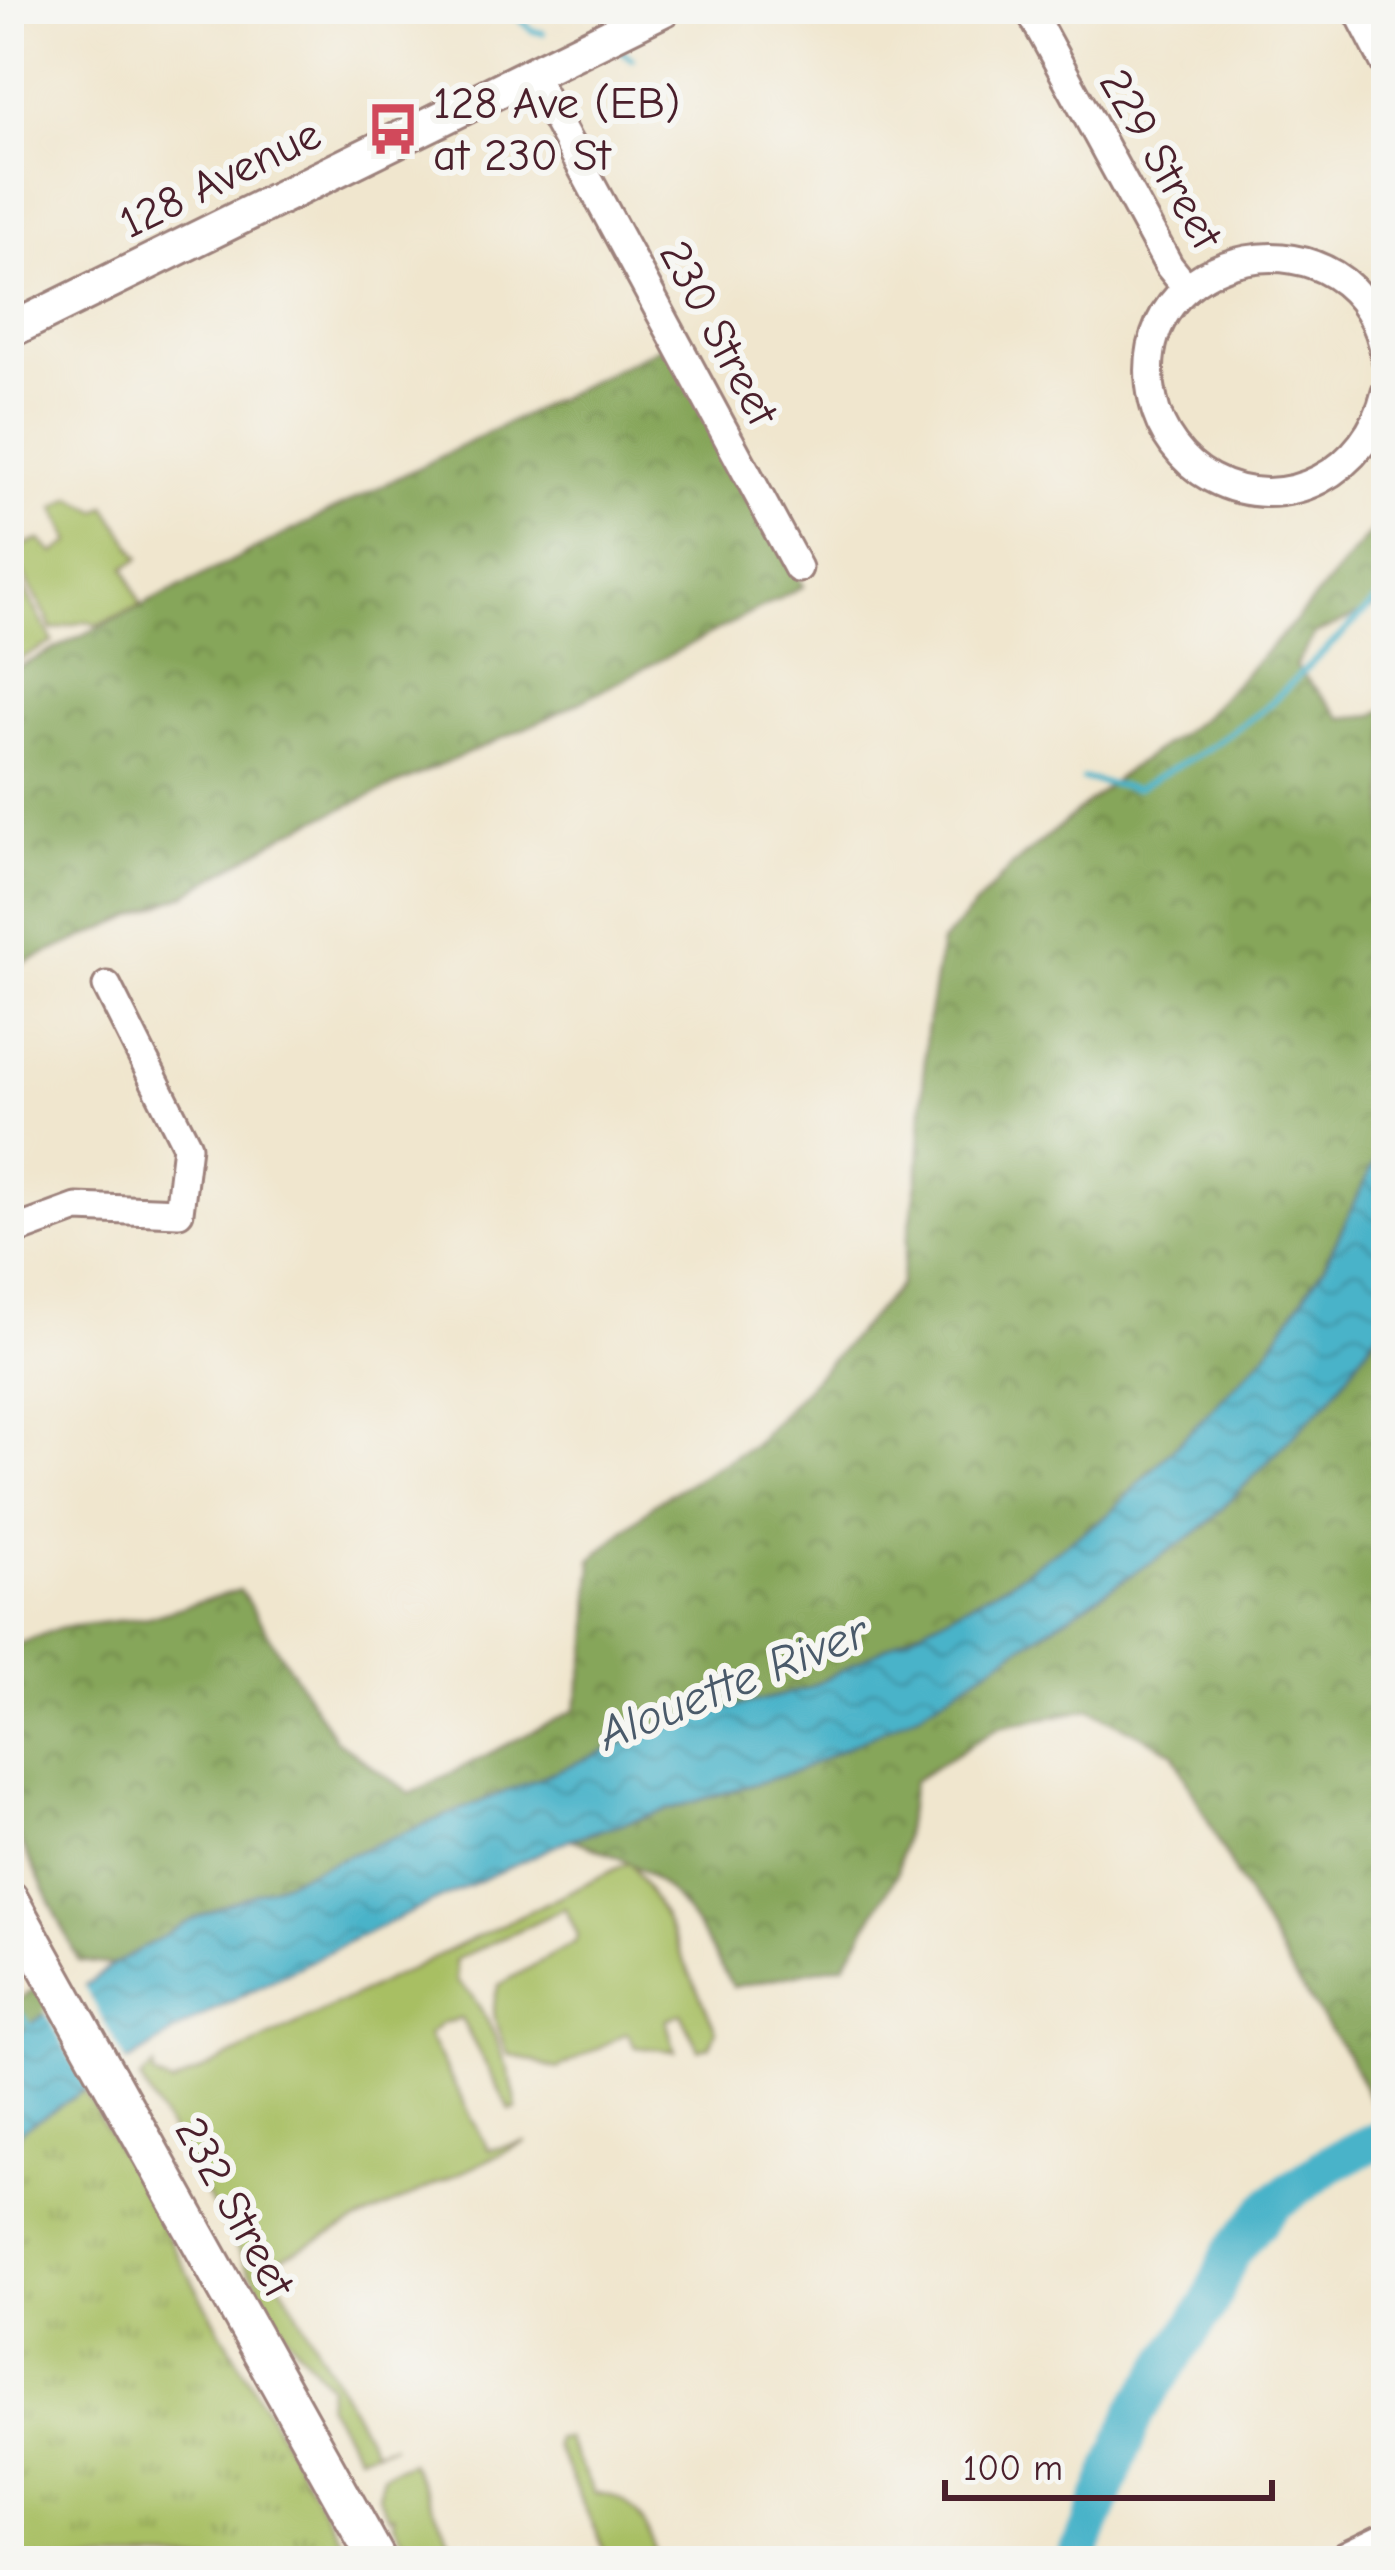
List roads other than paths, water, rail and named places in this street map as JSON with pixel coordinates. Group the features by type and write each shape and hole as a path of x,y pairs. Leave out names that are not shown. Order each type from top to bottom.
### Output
{"main road":[{"name":"232 Street","path":"9,1899 378,2561"},
{"path":"1347,2561 1386,2542"}],"street":[{"name":"128 Avenue","path":"9,331 664,9"},
{"name":"229 Street","path":"1029,9 1169,266 1187,288"},
{"path":"1357,9 1386,64"},
{"name":"230 Street","path":"532,76 798,568"},
{"name":"229 Street","path":"1386,359 1381,334 1362,300 1315,265 1277,256 1238,260 1187,288 1163,319 1150,376 1165,432 1204,474 1260,492 1317,482 1363,446 1386,392"},
{"path":"9,1233 76,1208 179,1212 187,1146 107,986"}],"water":[{"path":"1386,1138 1386,1321 1331,1397 1202,1529 920,1712 797,1771 570,1839 349,1941 191,2022 21,2131 9,2160 9,2040 113,1965 199,1916 677,1722 806,1689 1008,1583 1108,1515 1266,1353 1324,1266"}],"waterway":[{"path":"508,9 533,31 543,33"},
{"path":"621,51 632,59"},
{"path":"1083,779 1136,789 1204,751 1263,710 1386,592"},
{"path":"9,1997 29,2026"},
{"path":"1077,2561 1137,2410 1209,2305 1230,2254 1274,2203 1331,2163 1386,2136"}],"place":[{"name":"128 Ave (EB) at 230 St","path":"393,129"}],"water label":[{"name":"Alouette River","path":"733,1683"}]}
